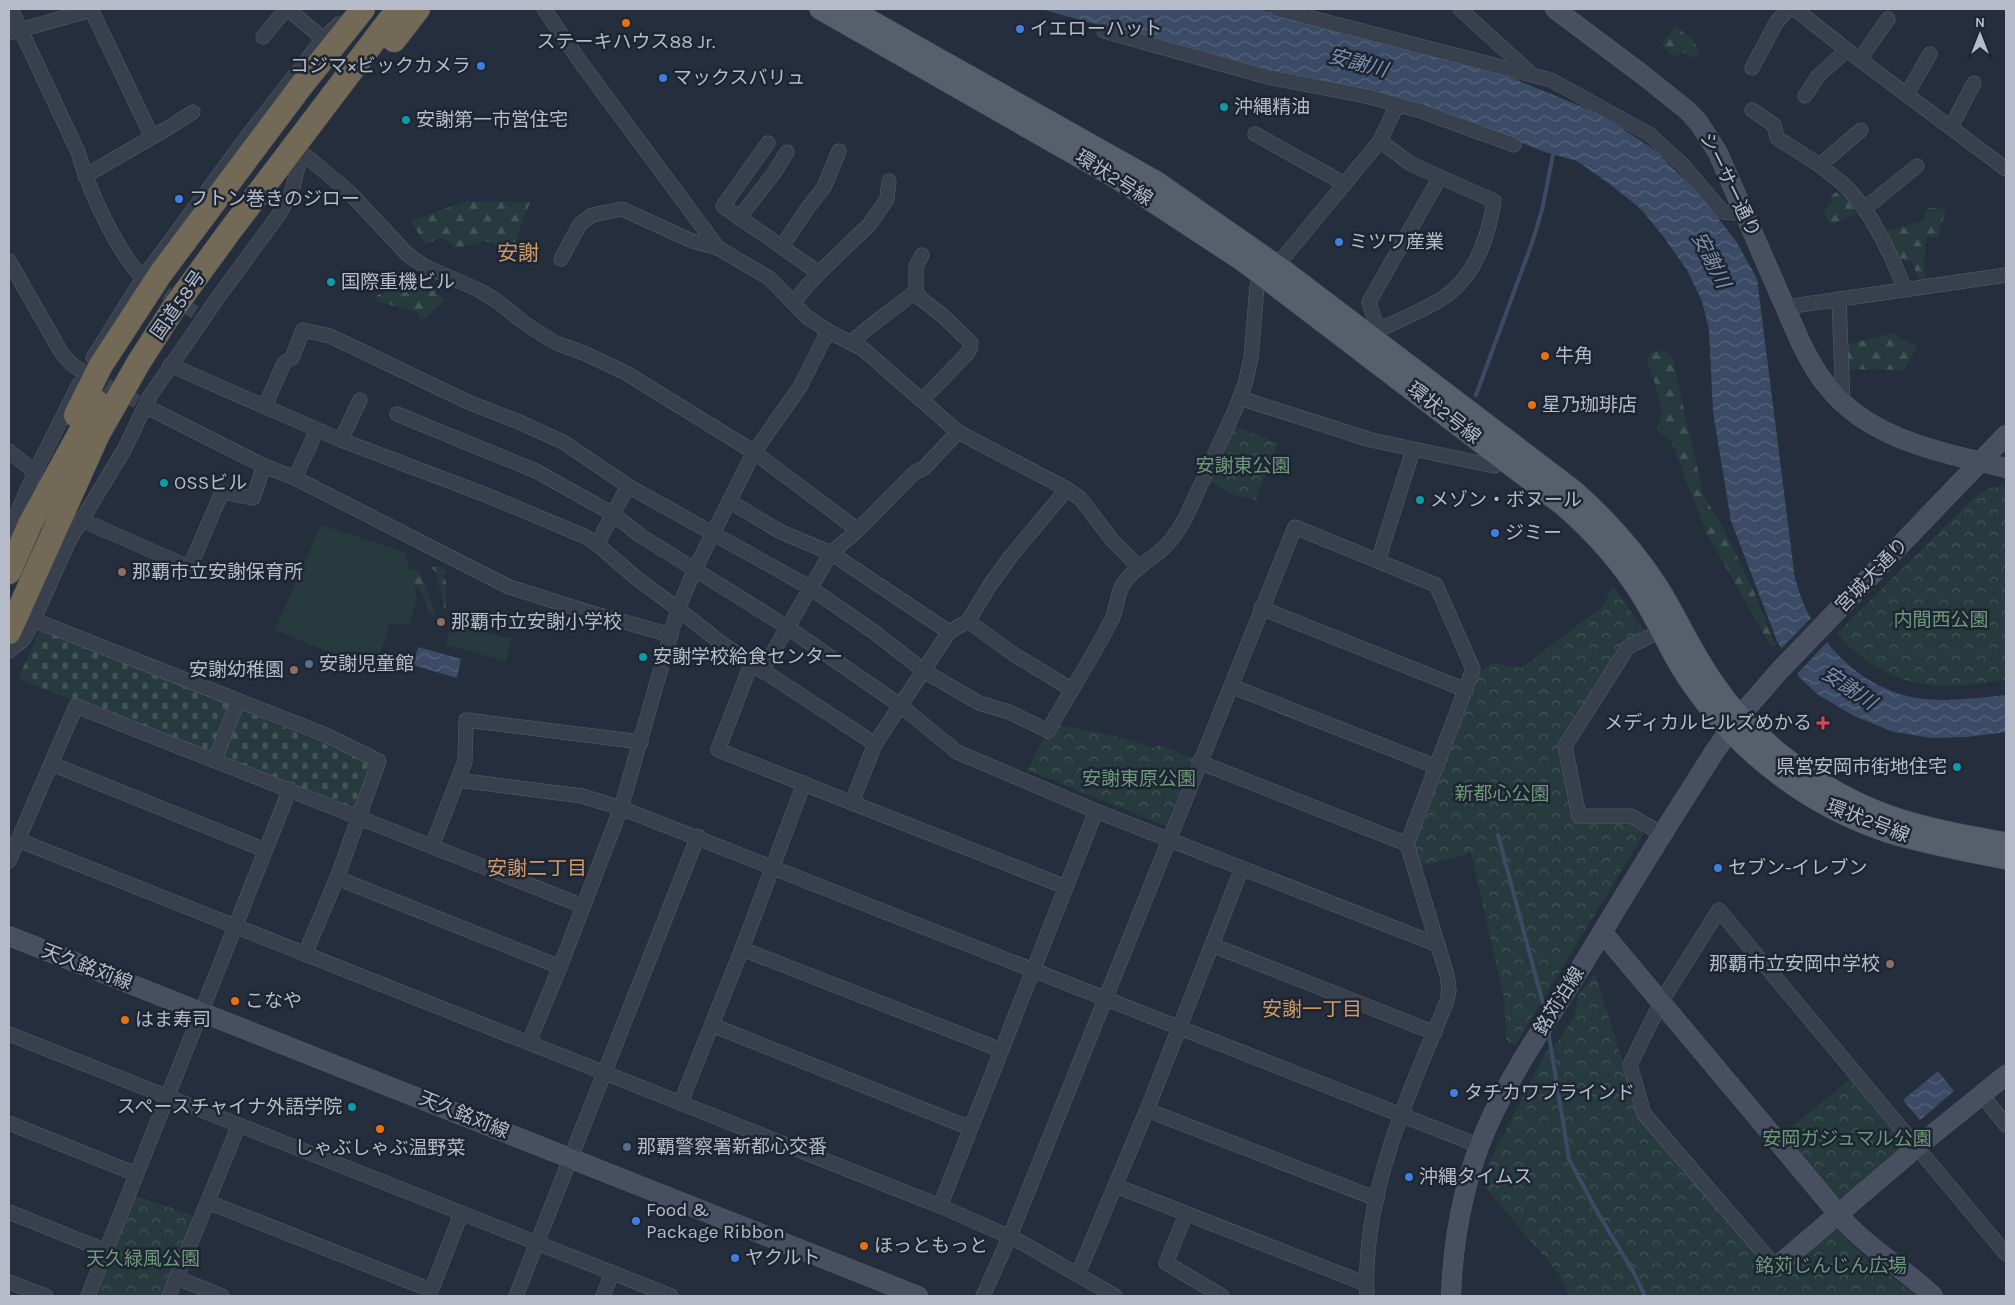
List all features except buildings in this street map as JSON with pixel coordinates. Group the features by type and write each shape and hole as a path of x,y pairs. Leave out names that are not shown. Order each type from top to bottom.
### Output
{"highway":[{"path":"20,528 101,365 162,273 301,86 362,9"},
{"name":"国道58号","path":"292,156 379,9"},
{"name":"国道58号","path":"9,572 20,528 117,367 159,302 292,156 398,9"},
{"path":"9,632 58,522 178,329 292,156 418,9"}],"main road":[{"name":"環状2号線","path":"820,9 1118,179 1266,268 1370,338 1507,451 1564,506 1591,529 1620,564 1643,598 1682,669 1703,700 1734,724 1760,738 1835,790 1867,807 1927,827 2006,843"},
{"name":"環状2号線","path":"850,9 1157,182 1266,268"},
{"name":"環状2号線","path":"1507,451 1573,490 1606,519 1634,552 1658,587 1750,751 1825,805 1859,821 1925,842 2006,858"}],"street":[{"path":"10,9 14,31 78,152 85,176 118,244 145,280"},
{"path":"14,31 91,9 152,136"},
{"path":"263,38 287,9 323,39"},
{"path":"20,528 36,472 84,373 103,340 249,134 323,39 340,23 362,9"},
{"path":"544,9 579,60 718,248"},
{"path":"1278,9 1530,72 1551,80 1649,134 1682,164 1723,212 1734,214 1743,208"},
{"path":"1460,9 1530,72"},
{"name":"シーサー通り","path":"1554,9 1643,74 1688,111 1708,137 1743,208 1812,365 1842,403 1868,422 1907,442 2006,468"},
{"path":"1752,68 1776,23 1788,9"},
{"path":"1795,9 1951,127 2005,164"},
{"path":"1860,59 1888,19"},
{"path":"1104,31 1268,77 1358,94 1421,111 1514,146"},
{"path":"1805,96 1818,76 1847,50"},
{"path":"1907,94 1930,54"},
{"path":"1951,127 1974,82"},
{"path":"265,406 284,363 292,358 303,330 330,336 468,402 563,442 628,486 809,587 874,632 924,671 979,703 1008,712 1048,731 1115,614 1118,595 1122,585 1139,567 1160,552 1178,531 1240,398 1251,358 1257,286 1266,268 1284,257 1380,141 1397,105"},
{"path":"1752,110 1774,125 1777,138 1820,165 1847,188 1864,209 1892,260 1905,289"},
{"path":"85,176 193,112"},
{"path":"1820,165 1861,130"},
{"path":"1255,134 1345,184"},
{"path":"1380,141 1411,164 1494,201 1484,246 1466,277 1439,300 1370,338 1369,302 1440,177"},
{"path":"768,143 723,206 819,273"},
{"path":"739,218 774,173 787,152"},
{"path":"782,246 806,209 824,187 839,152"},
{"path":"9,650 23,640 34,620 69,541 124,450 144,406 170,364 201,317 280,213 292,190 292,156"},
{"path":"292,156 348,191 407,254 424,266 479,290 556,343 586,354 626,373 754,452 858,530"},
{"path":"1864,209 1918,166"},
{"path":"792,302 870,224 886,199 889,180"},
{"path":"561,259 580,224 592,215 622,210 692,241 718,248 769,278 807,317 828,331 863,349 958,432 1067,489 1080,498 1112,540 1139,567"},
{"path":"922,255 916,266 916,291 920,298 943,316 971,343 966,355 922,400"},
{"path":"9,261 61,352 70,364 84,373"},
{"path":"1786,307 2006,275"},
{"path":"851,343 873,322 885,316 916,291"},
{"path":"1839,299 1842,403"},
{"path":"529,1042 621,808 678,609 754,452 800,387 828,331"},
{"path":"170,364 317,430 561,525 597,544 635,577 721,643 875,744"},
{"path":"1240,398 1372,440 1413,450 1494,466 1507,451"},
{"path":"341,440 360,400"},
{"path":"144,406 262,465 295,478 509,587 671,635"},
{"path":"397,414 536,470 613,514 641,536 787,627 901,706 957,752 1168,840 1438,945"},
{"path":"295,478 317,430"},
{"path":"958,432 924,468 914,472 858,530 831,553 809,587 787,627 756,667 718,750 1066,887"},
{"name":"宮城大通り","path":"1734,724 1780,670 2006,435"},
{"path":"9,450 36,472"},
{"path":"1378,561 1413,450"},
{"path":"82,520 184,565 192,562 222,492 253,498 261,475 262,465"},
{"path":"597,544 628,486"},
{"path":"852,802 875,744 949,632 968,621 990,585 1011,556 1067,489"},
{"path":"729,501 781,532 831,553 949,632"},
{"path":"983,1296 1010,1236 1294,526 1436,584 1473,669 1407,844 1447,975 1448,1002 1401,1115 1377,1199 1369,1237 1366,1290 1116,1186"},
{"path":"1261,608 1466,690"},
{"path":"34,620 328,736 379,761 336,878 305,954"},
{"path":"968,621 1012,653 1071,689"},
{"path":"1661,631 1628,647 1565,746 1579,816 1631,816 1662,834"},
{"path":"1230,686 1437,767"},
{"path":"215,760 238,701"},
{"path":"9,861 76,706 583,906"},
{"path":"432,846 465,760 466,720 641,742"},
{"name":"銘苅泊線","path":"1451,1296 1459,1217 1480,1146 1504,1094 1662,834 1734,724"},
{"path":"1199,762 1407,844"},
{"path":"52,764 265,850"},
{"path":"458,780 582,796 621,808 698,836 1480,1146"},
{"path":"680,1102 742,949 804,784"},
{"path":"88,1296 290,789"},
{"path":"940,1206 1096,810"},
{"path":"516,1296 698,836"},
{"path":"18,840 940,1206 1010,1236 1115,1296"},
{"path":"1078,1274 1147,1110 1242,868"},
{"path":"336,878 560,967"},
{"path":"2006,1075 1917,1147 1776,1266 1644,1114 1630,1065 1661,1002 1719,910 1917,1147 2006,1254"},
{"path":"1602,932 1838,1214 1870,1247 1933,1296"},
{"name":"天久銘苅線","path":"9,936 918,1296"},
{"path":"1212,945 1434,1033"},
{"path":"742,949 1001,1050"},
{"path":"712,1025 970,1128"},
{"path":"9,1034 671,1296"},
{"path":"1982,1095 2006,1125"},
{"path":"1147,1110 1377,1199"},
{"path":"9,1123 136,1174"},
{"path":"170,1296 239,1125"},
{"path":"208,1202 430,1293 461,1214"},
{"path":"9,1212 106,1251"},
{"path":"1186,1214 1166,1263 1222,1296"},
{"path":"603,1296 612,1273"},
{"path":"176,1278 222,1296"},
{"path":"9,1282 46,1296"}],"green space":[{"path":"1675,27 1693,39 1699,54 1695,58 1681,52 1677,56 1670,54 1662,44"},
{"path":"1836,192 1849,201 1856,213 1834,224 1827,220 1824,211 1832,203 1830,197"},
{"path":"466,201 530,202 512,250 486,241 456,248 442,238 425,244 411,221"},
{"path":"1928,208 1946,209 1938,237 1926,237 1924,269 1926,279 1918,279 1912,261 1901,260 1886,232 1922,221"},
{"path":"407,280 426,289 431,284 438,288 436,293 445,300 424,320 420,319 417,312 376,301 377,295 385,293 388,288 400,291"},
{"path":"1892,333 1917,347 1904,370 1846,369 1846,345"},
{"path":"1664,351 1672,357 1704,497 1722,525 1754,592 1776,646 1770,645 1706,532 1671,440 1657,429 1662,412 1656,386 1647,361 1652,352"},
{"name":"安謝東公園","path":"1234,426 1278,443 1256,500 1231,494 1209,480"},
{"name":"内間西公園","path":"2006,487 2006,680 1952,686 1920,684 1888,673 1860,656 1837,633 1975,497 1987,489"},
{"path":"321,525 405,552 417,599 409,625 390,624 378,659 350,652 348,660 275,630"},
{"path":"438,566 447,571 444,576 447,585 445,612 436,573 431,567"},
{"path":"412,569 419,570 435,612 434,614 428,613 426,603 419,588 411,587 406,582 406,574"},
{"name":"新都心公園","path":"1613,586 1644,630 1623,644 1561,745 1575,821 1627,820 1643,829 1643,835 1515,1045 1506,1040 1504,998 1471,853 1421,866 1414,845 1470,678 1492,663 1521,668 1602,607"},
{"path":"452,623 512,639 506,661 446,645"},
{"path":"41,628 374,764 355,808 18,679"},
{"name":"安謝東原公園","path":"1057,725 1118,737 1154,748 1159,745 1192,758 1166,826 1028,770 1045,734"},
{"path":"1595,973 1637,1108 1791,1277 1776,1296 1569,1296 1559,1274 1483,1185 1489,1163 1545,1053 1557,1043 1566,1030 1575,1014 1578,996"},
{"name":"安岡ガジュマル公園","path":"1853,1077 1905,1141 1904,1150 1851,1196 1837,1197 1784,1133"},
{"name":"天久緑風公園","path":"137,1196 191,1215 193,1222 164,1296 93,1296 132,1197"},
{"name":"銘苅じんじん広場","path":"1830,1228 1836,1229 1864,1256 1917,1296 1777,1296 1792,1277 1784,1267"}],"water":[{"name":"安謝川","path":"1041,9 1260,9 1500,73 1602,115 1656,151 1699,194 1736,241 1757,279 1795,579 1809,615 1820,633 1847,664 1880,686 1899,694 1941,700 2006,695 2006,732 1967,737 1932,738 1894,732 1854,716 1817,694 1799,677 1777,641 1731,521 1713,412 1709,330 1702,301 1687,270 1663,236 1640,208 1608,183 1577,161 1545,152 1484,128 1255,69"},
{"path":"418,647 461,659 457,678 413,665"},
{"path":"1938,1071 1954,1091 1920,1120 1903,1100"}],"pier":[{"path":"1813,616 1829,640 1795,676 1780,650"}],"waterway":[{"path":"1476,395 1532,243 1542,210 1554,150"},
{"path":"1498,835 1545,1011"},
{"path":"1548,1030 1569,1159 1595,1208 1634,1273 1645,1296"}],"tunnel":[{"path":"148,282 199,315"},
{"path":"88,375 145,406"}],"place":[{"name":"ステーキハウス88 Jr.","path":"626,23"},
{"name":"イエローハット","path":"1020,29"},
{"name":"コジマ×ビックカメラ","path":"481,66"},
{"name":"マックスバリュ","path":"663,78"},
{"name":"沖縄精油","path":"1224,107"},
{"name":"安謝第一市営住宅","path":"406,120"},
{"name":"フトン巻きのジロー","path":"179,199"},
{"name":"ミツワ産業","path":"1339,242"},
{"name":"国際重機ビル","path":"331,282"},
{"name":"牛角","path":"1545,356"},
{"name":"星乃珈琲店","path":"1532,405"},
{"name":"OSSビル","path":"164,483"},
{"name":"メゾン・ボヌール","path":"1420,500"},
{"name":"ジミー","path":"1495,533"},
{"name":"那覇市立安謝保育所","path":"122,572"},
{"name":"那覇市立安謝小学校","path":"441,622"},
{"name":"安謝学校給食センター","path":"643,657"},
{"name":"安謝児童館","path":"309,664"},
{"name":"安謝幼稚園","path":"294,670"},
{"name":"メディカルヒルズめかる","path":"1823,723"},
{"name":"県営安岡市街地住宅","path":"1957,767"},
{"name":"セブン-イレブン","path":"1718,868"},
{"name":"那覇市立安岡中学校","path":"1890,964"},
{"name":"こなや","path":"235,1001"},
{"name":"はま寿司","path":"125,1020"},
{"name":"タチカワブラインド","path":"1454,1093"},
{"name":"スペースチャイナ外語学院","path":"352,1107"},
{"name":"しゃぶしゃぶ温野菜","path":"380,1129"},
{"name":"那覇警察署新都心交番","path":"627,1147"},
{"name":"沖縄タイムス","path":"1409,1177"},
{"name":"Food & Package Ribbon","path":"636,1221"},
{"name":"ほっともっと","path":"864,1246"},
{"name":"ヤクルト","path":"735,1258"}],"district":[{"name":"安謝","path":"518,253"},
{"name":"安謝二丁目","path":"537,868"},
{"name":"安謝一丁目","path":"1312,1009"}]}
